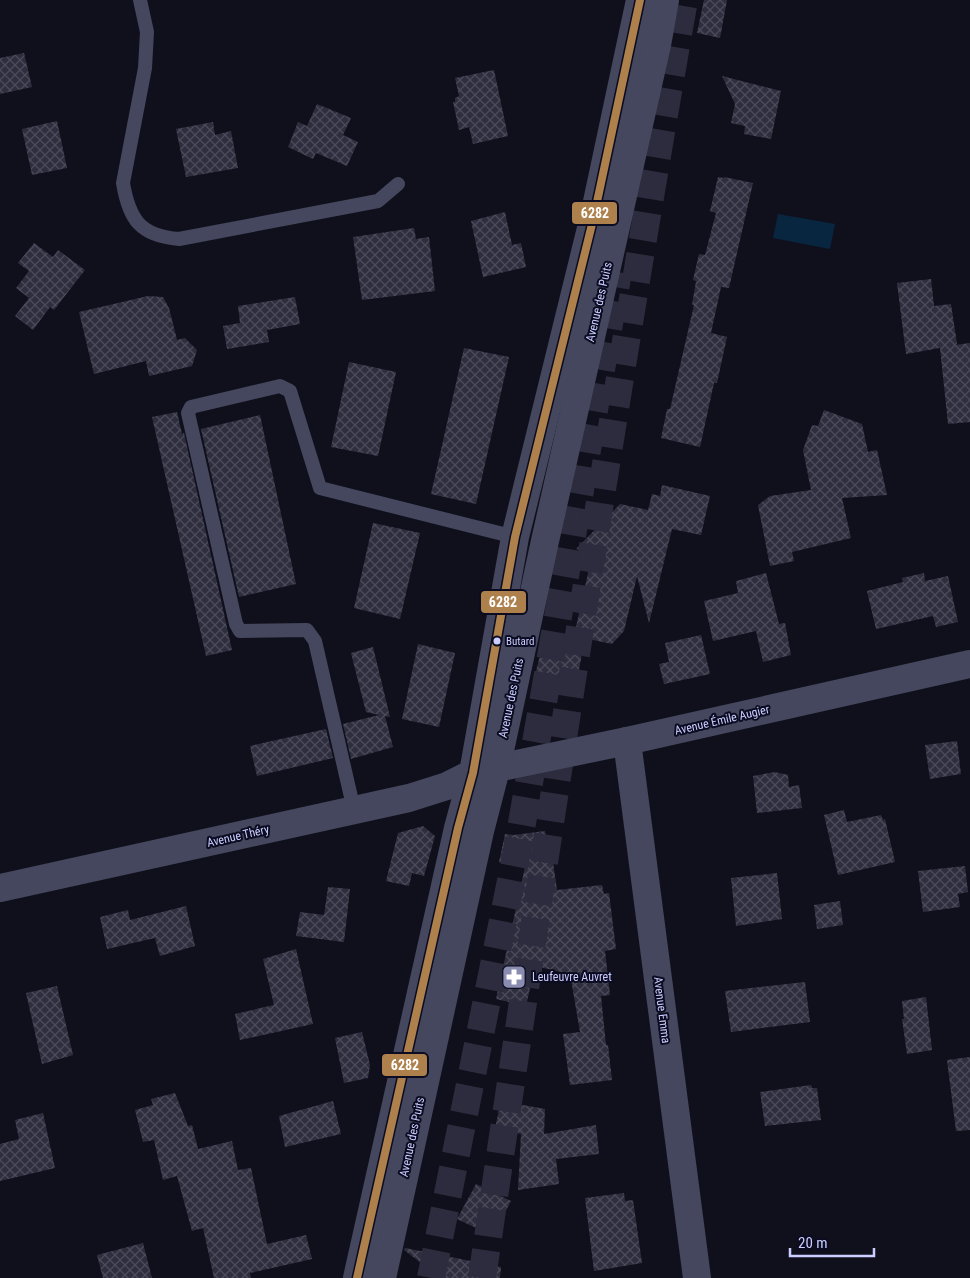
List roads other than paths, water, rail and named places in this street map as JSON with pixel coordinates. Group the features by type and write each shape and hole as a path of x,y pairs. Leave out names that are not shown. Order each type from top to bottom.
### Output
{"street":[{"name":"Avenue des Puits","path":"357,1278 389,1189 478,841 484,771 515,537 594,216 640,0"},
{"name":"Avenue des Puits","path":"484,771 545,541 657,45 665,0"},
{"name":"Avenue Émile Augier","path":"484,771 970,664"},
{"name":"Avenue Emma","path":"627,741 696,1278"},
{"name":"Avenue Théry","path":"0,888 409,798 447,786 484,771"},
{"name":"Avenue des Puits","path":"382,1278 389,1189"}],"lane":[{"path":"140,0 147,32 145,68 123,183 131,215 142,227 163,238 178,239 378,201 398,184"},
{"path":"354,810 315,641 307,630 240,631 236,624 188,413 191,407 280,386 290,391 320,488 515,537"}],"water":[{"path":"778,214 835,224 830,249 773,238"}],"tunnel":[{"path":"482,1278 604,479 684,0"},
{"path":"431,1278 518,846 618,272"}],"place":[{"name":"Butard","path":"497,641"},
{"name":"Leufeuvre Auvret","path":"514,977"}]}
